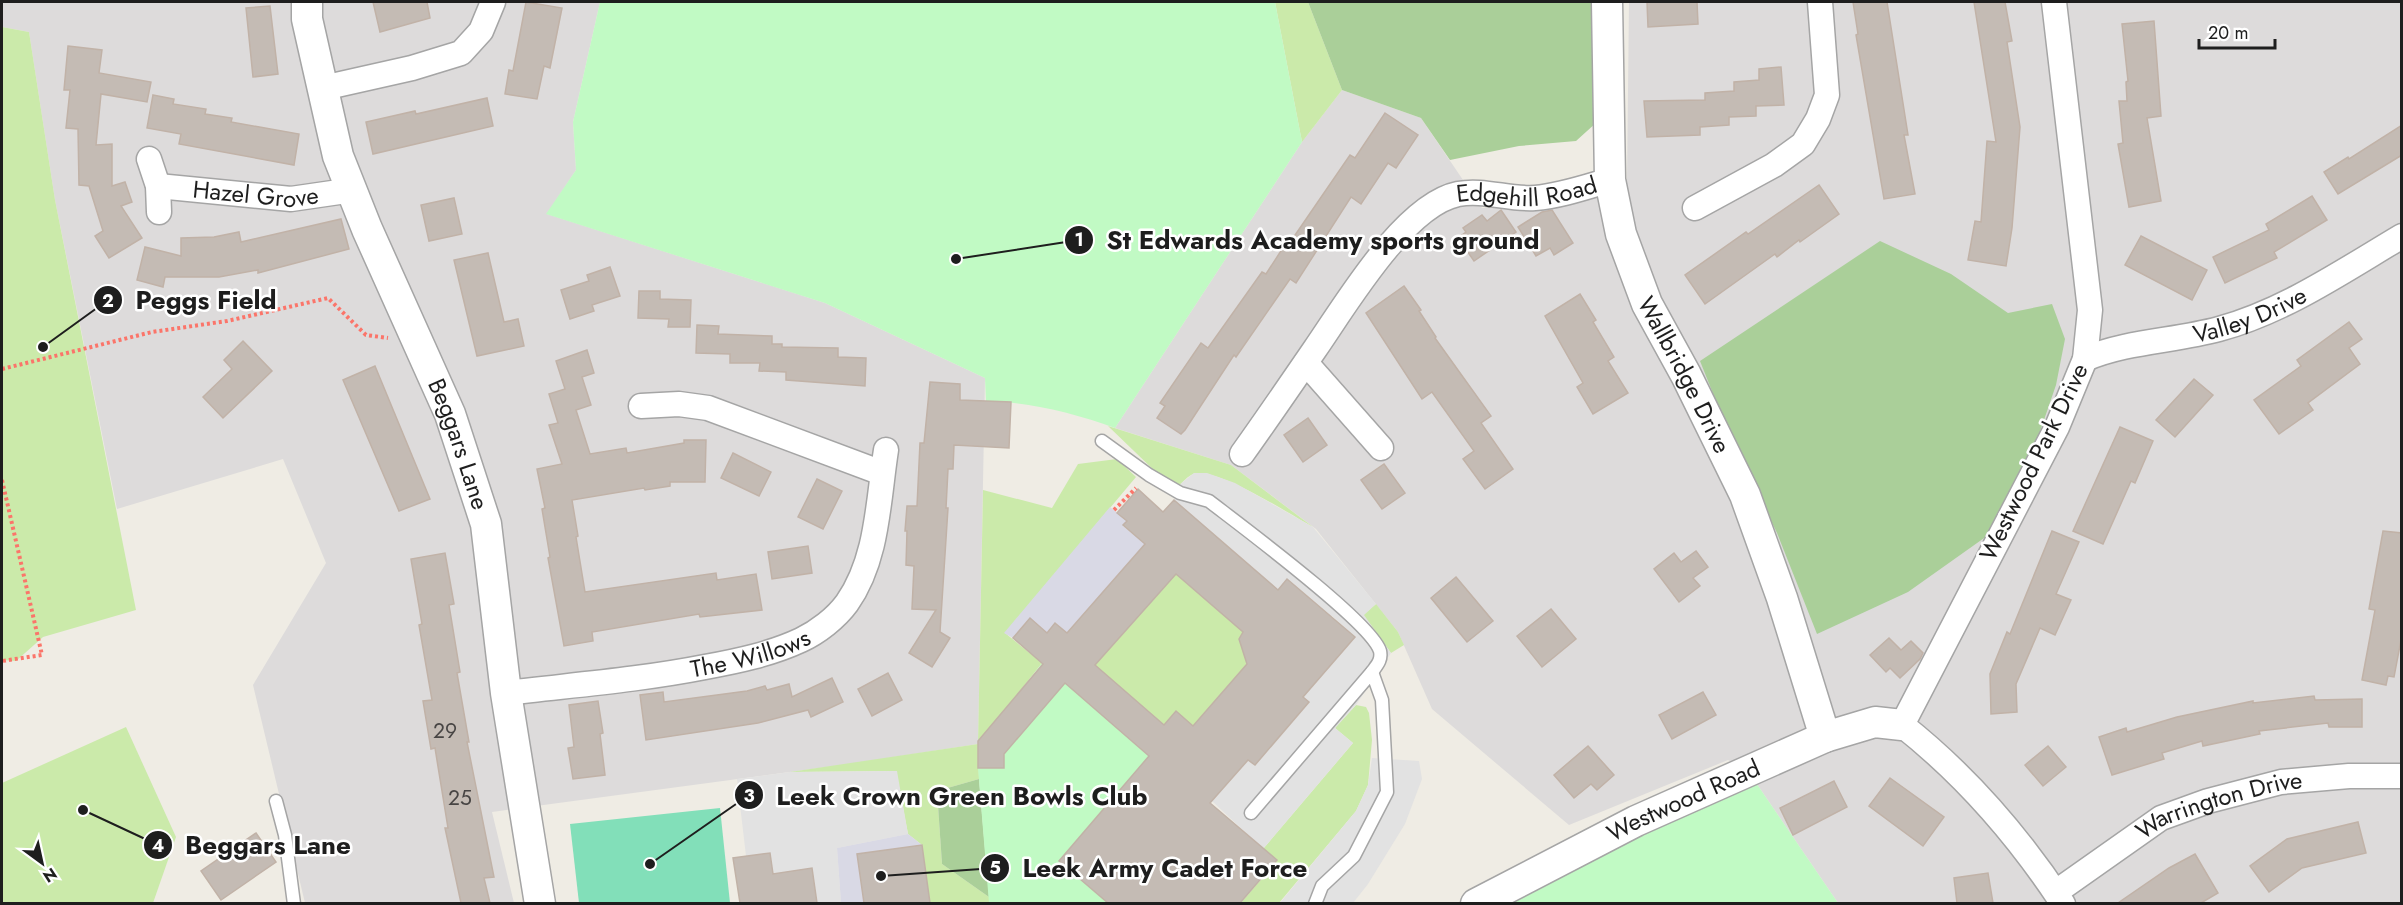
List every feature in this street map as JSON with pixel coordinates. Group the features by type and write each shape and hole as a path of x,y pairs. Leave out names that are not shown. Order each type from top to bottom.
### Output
{"street":[{"name":"Beggars Lane","path":"307,2 307,19 338,156 354,190 368,230 450,414 486,524 506,693 540,903"},
{"path":"323,88 412,68 461,53 481,31 493,2"},
{"name":"Wallbridge Drive","path":"1607,2 1610,180 1621,234 1647,304 1686,375 1745,495 1782,598 1825,737"},
{"path":"1695,208 1774,165 1803,144 1818,119 1827,95 1820,2"},
{"name":"Westwood Park Drive","path":"1902,725 2056,427 2085,359 2090,310 2054,2"},
{"name":"Hazel Grove","path":"149,159 158,186 159,212"},
{"name":"Edgehill Road","path":"1242,454 1368,272 1419,215 1438,202 1456,194 1480,192 1534,198 1559,194 1610,180"},
{"name":"Hazel Grove","path":"158,186 291,199 354,190"},
{"name":"Valley Drive","path":"2085,359 2106,351 2219,329 2259,315 2298,298 2402,236"},
{"path":"1306,363 1382,448"},
{"name":"The Willows","path":"506,693 668,674 768,653 803,639 830,621 846,603 860,580 871,551 884,461 708,408 679,404 641,406"},
{"name":"Westwood Road","path":"1476,903 1636,821 1825,737 1875,722 1902,725"},
{"path":"1902,725 1935,751 1966,783 2005,827 2059,898"},
{"name":"Warrington Drive","path":"2059,898 2161,819 2208,801 2282,782 2349,776 2402,776"}],"lane":[{"path":"1102,441 1149,475 1180,493 1209,501 1352,615 1377,645 1380,652 1380,660 1372,672 1251,813"},
{"path":"1315,903 1322,886 1354,856 1387,792 1382,700 1372,672"},
{"path":"276,801 285,836 294,903"}],"path":[{"path":"2,369 152,332 227,321 328,298 366,335 418,341"},
{"path":"1114,510 1149,475"},
{"path":"2,480 42,655 2,661"}],"shaded area":[{"path":"2,2 600,2 573,122 576,170 547,214 825,303 985,378 978,744 849,764 492,812 514,903 305,903 253,685 326,563 283,459 117,509 55,200 29,32 2,27"},
{"path":"1629,2 2401,2 2401,903 1838,903 1748,771 1728,760 1569,825 1432,709 1398,632 1316,529 1231,465 1115,428 1302,142 1342,90 1421,118 1482,208 1561,207 1627,179"},
{"path":"1194,473 1207,473 1235,483 1313,527 1376,604 1364,615 1391,653 1356,705 1335,728 1353,743 1263,849 1212,801 1248,760 1255,765 1309,702 1303,697 1355,637 1332,616 1327,622 1287,580 1278,590 1174,500 1178,496 1178,486"},
{"path":"1110,507 1127,521 1123,526 1145,544 1067,633 1056,623 1047,633 1030,618 1013,638 1004,633"},
{"path":"1372,758 1419,761 1422,779 1405,824 1368,884 1353,903 1279,904 1356,811 1368,785"},
{"path":"897,771 908,834 837,848 841,903 816,903 773,874 770,853 746,856 737,779 790,772"},
{"path":"908,834 922,845 857,854 864,903 841,903 837,848"}],"green space":[{"path":"600,2 1275,2 1302,142 1115,428 1051,409 986,401 985,378 825,303 546,214 576,170 573,122"},
{"path":"1275,2 1308,2 1342,90 1302,142"},
{"path":"1308,2 1591,2 1597,122 1576,141 1519,146 1450,160 1421,118 1342,90"},
{"path":"2,27 29,32 55,200 136,610 43,637 16,661 2,660"},
{"path":"1880,241 1951,274 2008,313 2052,304 2065,339 2056,385 2035,446 1994,531 1908,592 1817,634 1777,533 1730,436 1700,361"},
{"path":"1108,426 1231,465 1313,527 1253,493 1218,477 1203,473 1193,474 1178,486 1161,477"},
{"path":"1117,459 1136,477 1005,633 1042,663 978,744 983,490 1052,508 1078,464"},
{"path":"1176,574 1243,632 1239,640 1252,659 1193,726 1164,725 1095,665"},
{"path":"1376,604 1398,632 1404,645 1391,653 1363,615"},
{"path":"1042,663 1160,766 1127,782 1059,861 1108,903 989,903 978,768 1004,768 1004,744 1027,683"},
{"path":"1356,705 1366,707 1369,713 1372,740 1368,785 1356,811 1279,903 1240,904 1277,861 1263,849 1353,743 1335,728"},
{"path":"126,727 176,837 153,903 2,903 2,783"},
{"path":"978,744 979,779 937,791 942,864 989,897 989,903 930,903 922,845 908,834 896,771 790,772"},
{"path":"1748,771 1838,903 1476,904"},
{"path":"979,779 989,897 942,864 937,791"},
{"path":"720,808 730,903 579,903 570,824"}],"building":[{"path":"373,2 427,2 430,18 380,32"},
{"path":"526,2 562,8 550,68 544,66 537,99 505,94 509,70 513,71"},
{"path":"1647,2 1697,2 1698,24 1648,27"},
{"path":"1853,2 1887,2 1908,135 1904,135 1915,194 1884,199 1856,35 1858,34"},
{"path":"1974,2 2005,2 2012,41 2007,42 2020,127 2012,228 2006,266 1968,260 1975,221 1981,222 1987,141 1996,142"},
{"path":"270,6 278,74 253,77 246,8"},
{"path":"2154,21 2161,116 2147,118 2161,201 2129,207 2118,144 2123,143 2119,101 2127,101 2126,82 2128,81 2122,24"},
{"path":"68,46 102,50 99,73 151,82 147,102 101,94 96,145 112,144 112,186 125,182 132,202 121,206 142,238 109,258 95,236 103,231 89,186 79,185 78,129 66,128 70,90 64,90"},
{"path":"1781,67 1784,105 1756,106 1756,116 1729,117 1729,125 1700,127 1700,135 1647,137 1644,101 1705,100 1705,93 1734,91 1734,82 1759,80 1759,69"},
{"path":"153,95 174,99 173,104 206,109 205,114 232,118 231,122 299,134 294,165 179,144 181,134 147,128"},
{"path":"487,98 493,126 373,154 366,122 415,111 416,114"},
{"path":"1385,113 1418,135 1396,168 1388,163 1361,204 1351,197 1296,283 1290,279 1236,357 1234,355 1185,430 1181,434 1157,418 1165,406 1160,403 1201,343 1208,348 1262,272 1266,274 1288,240 1291,241 1350,155 1355,158"},
{"path":"2402,125 2402,155 2338,194 2324,172"},
{"path":"1819,185 1839,214 1777,257 1775,254 1705,304 1685,275"},
{"path":"2312,196 2327,220 2274,252 2277,258 2225,283 2213,257 2269,230 2266,224"},
{"path":"454,198 462,234 429,241 421,205"},
{"path":"1501,210 1516,232 1474,261 1458,238 1466,232 1463,228 1482,215 1487,221"},
{"path":"1552,210 1573,243 1554,255 1550,248 1536,256 1518,227 1542,212"},
{"path":"341,219 349,249 258,273 258,270 219,277 165,277 163,287 137,280 145,247 181,256 181,238 214,237 239,232 241,242"},
{"path":"2141,236 2207,270 2192,300 2125,265"},
{"path":"488,253 504,322 518,319 524,346 477,356 454,260"},
{"path":"610,267 620,296 592,305 594,311 570,319 561,290 589,281 587,275"},
{"path":"1404,286 1421,310 1419,311 1435,338 1491,416 1481,423 1513,469 1485,489 1463,459 1474,451 1432,392 1422,399 1366,313"},
{"path":"639,291 660,291 660,299 691,300 690,327 668,327 669,319 638,318"},
{"path":"1580,294 1596,320 1593,322 1614,357 1608,361 1628,393 1593,414 1577,387 1583,383 1545,316"},
{"path":"2349,322 2362,339 2349,348 2360,364 2308,403 2313,410 2279,434 2254,400 2301,366 2297,360"},
{"path":"697,325 719,326 718,334 772,336 772,344 782,344 782,347 838,348 838,357 866,358 865,386 786,380 786,372 759,371 760,363 730,363 730,354 696,353"},
{"path":"243,341 272,371 223,418 203,397 232,369 224,360"},
{"path":"587,350 594,373 582,377 591,405 576,410 590,454 626,448 627,453 684,443 684,440 706,440 705,482 670,482 670,486 572,500 585,592 716,573 717,580 756,574 762,610 700,617 699,614 592,632 593,641 564,646 548,558 550,557 542,509 545,508 537,469 562,464 549,425 558,423 549,394 565,389 556,361"},
{"path":"375,366 430,499 399,511 343,380"},
{"path":"2194,379 2213,395 2175,437 2156,420"},
{"path":"930,382 960,384 960,400 1011,402 1009,448 954,445 953,469 948,469 946,508 948,508 940,632 950,638 932,667 909,653 936,610 912,609 914,566 906,565 907,531 905,531 907,506 917,506 920,443 924,443"},
{"path":"1308,418 1327,445 1303,462 1284,435"},
{"path":"2120,427 2153,441 2135,483 2131,481 2103,544 2073,531"},
{"path":"733,453 771,472 759,496 721,478"},
{"path":"1384,464 1405,493 1382,509 1361,480"},
{"path":"817,479 842,491 823,529 798,517"},
{"path":"1138,489 1163,512 1174,500 1278,590 1287,579 1355,637 1303,697 1309,702 1255,765 1248,760 1210,803 1277,860 1240,903 1108,903 1059,861 1149,756 1065,683 1004,754 1004,768 978,768 978,741 1043,664 1013,638 1030,618 1047,633 1055,623 1067,633 1145,544 1123,525 1127,521 1117,513","holes":["1176,574 1243,632 1239,639 1247,664 1193,726 1176,711 1164,725 1095,665"]},
{"path":"2052,531 2079,542 2056,594 2071,600 2055,635 2040,628 2016,684 2017,712 1991,714 1990,674 2007,632 2010,634"},
{"path":"2383,531 2402,533 2402,635 2394,677 2388,676 2386,685 2362,680 2375,610 2369,609"},
{"path":"808,546 812,573 772,579 768,552"},
{"path":"1696,551 1708,567 1693,578 1700,586 1679,602 1654,569 1674,553 1681,562"},
{"path":"445,553 454,604 449,605 460,672 457,673 469,742 467,742 494,877 484,878 490,903 461,903 445,828 448,828 435,748 431,749 423,701 432,700 419,625 422,624 411,559"},
{"path":"1456,577 1493,621 1467,642 1431,598"},
{"path":"1551,609 1576,639 1542,667 1517,636"},
{"path":"1889,638 1901,650 1911,641 1923,653 1920,659 1900,678 1890,668 1886,672 1870,655"},
{"path":"888,673 902,700 872,716 858,689"},
{"path":"832,678 843,702 811,717 808,710 758,723 646,740 640,695 663,692 664,702 747,691 765,686 767,690 789,684 792,697"},
{"path":"1703,692 1716,715 1672,739 1659,715"},
{"path":"2314,696 2315,700 2362,699 2362,727 2329,727 2328,723 2259,731 2260,734 2203,746 2202,741 2162,753 2164,759 2112,775 2099,737 2126,728 2127,732 2177,717 2253,701 2253,703"},
{"path":"598,701 603,733 600,734 605,775 573,779 568,748 574,747 569,705"},
{"path":"1588,746 1614,775 1597,790 1591,784 1574,798 1554,775"},
{"path":"2048,746 2066,767 2043,786 2025,765"},
{"path":"1890,778 1944,817 1923,846 1869,806"},
{"path":"1834,781 1847,807 1793,835 1780,808"},
{"path":"2358,822 2366,853 2302,868 2269,892 2250,866 2287,839"},
{"path":"256,833 276,862 221,900 201,871"},
{"path":"922,845 930,903 864,903 857,854"},
{"path":"770,853 773,874 812,868 817,903 740,903 733,858"},
{"path":"2195,854 2218,893 2201,903 2118,903 2169,868"},
{"path":"1988,873 1993,903 1957,903 1954,878"}],"place":[{"name":"St Edwards Academy sports ground","path":"956,259"},
{"name":"Peggs Field","path":"43,347"},
{"name":"Beggars Lane","path":"83,810"},
{"name":"Leek Crown Green Bowls Club","path":"650,864"},
{"name":"Leek Army Cadet Force","path":"881,876"}]}
